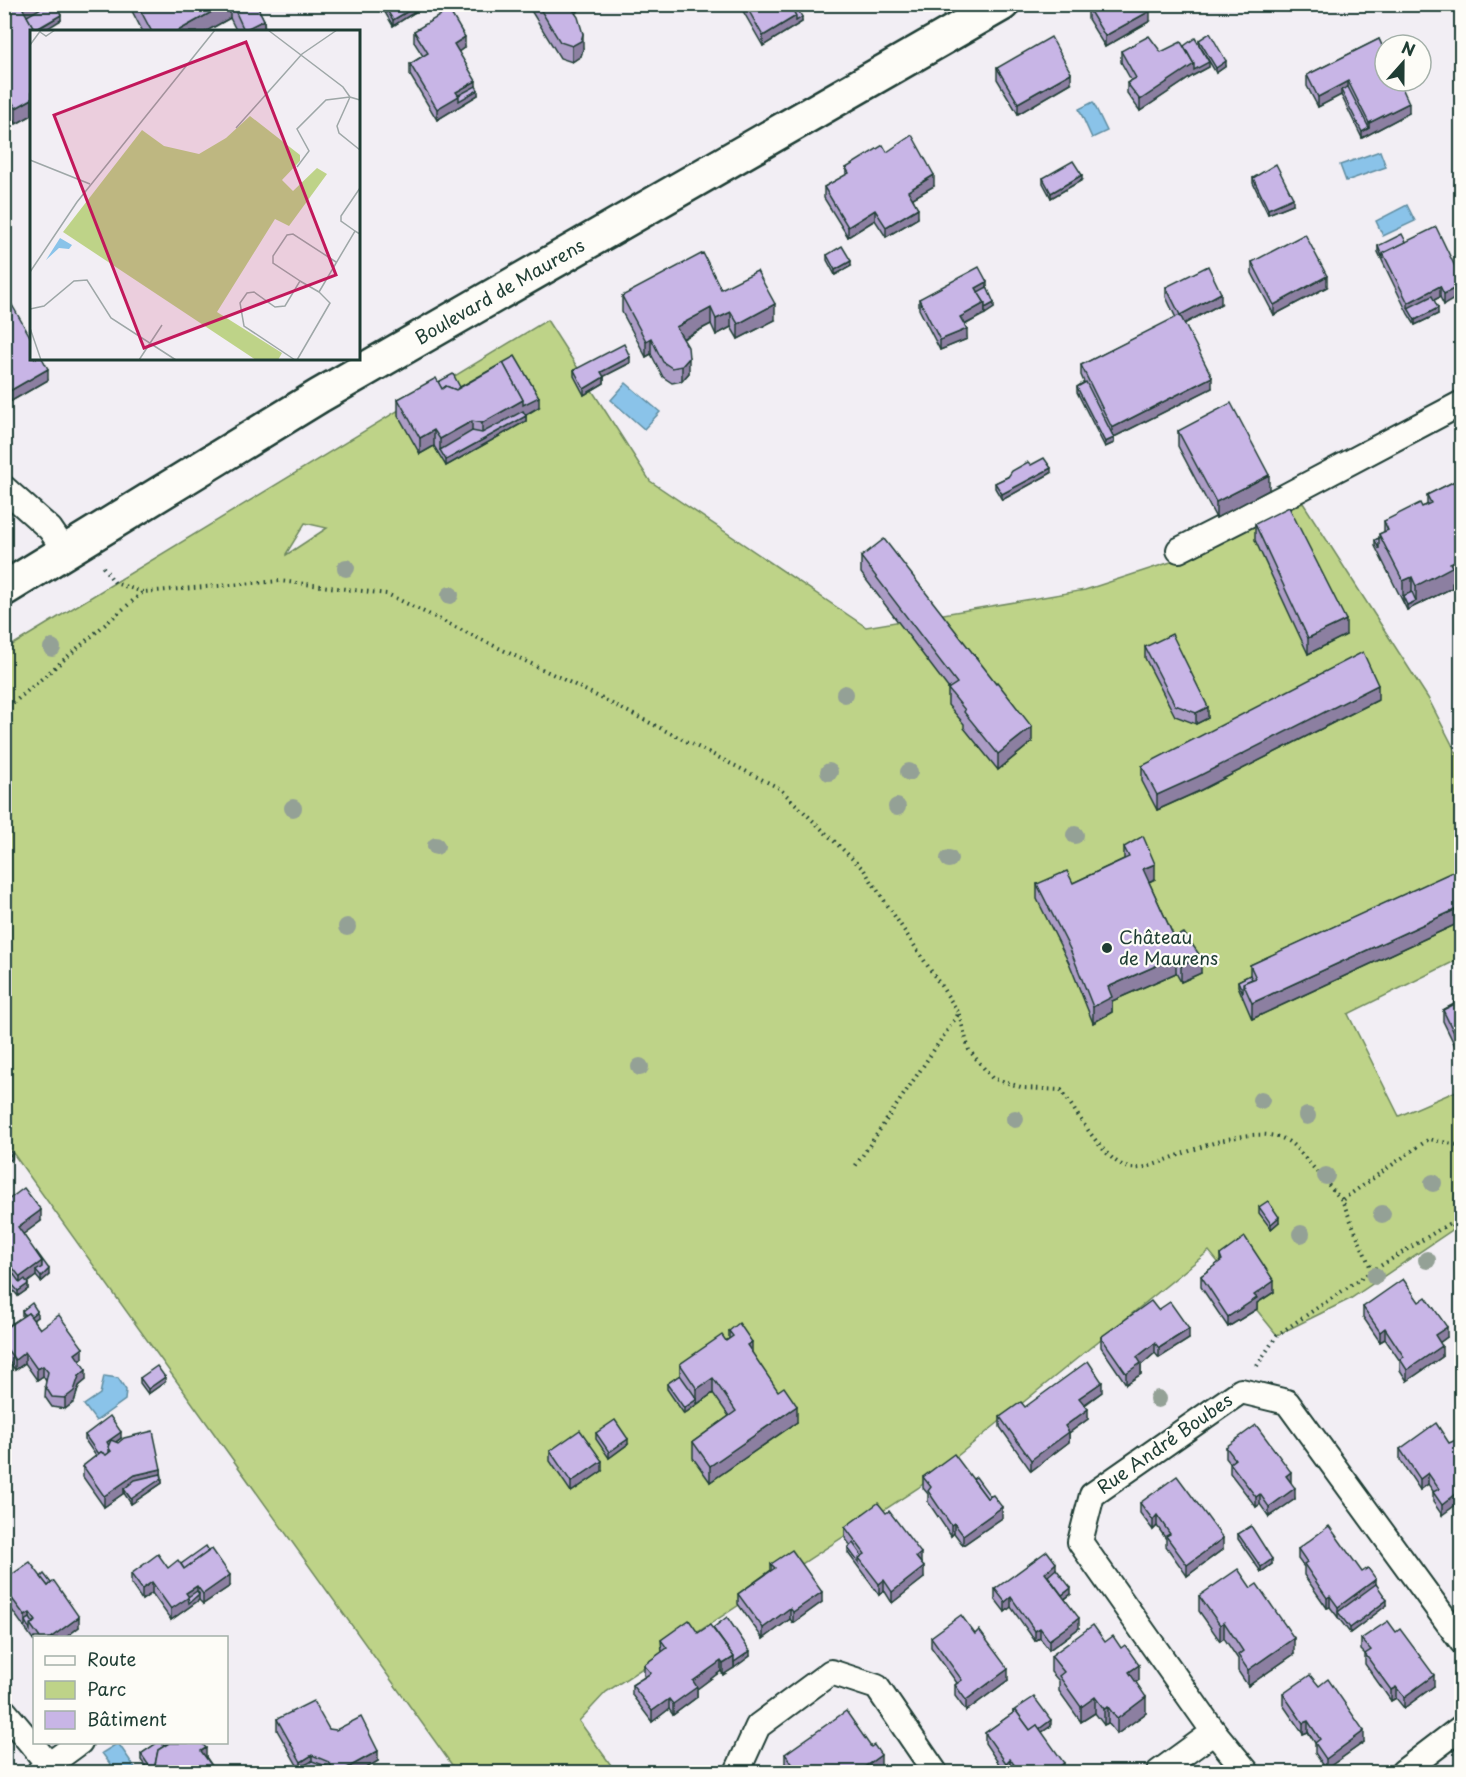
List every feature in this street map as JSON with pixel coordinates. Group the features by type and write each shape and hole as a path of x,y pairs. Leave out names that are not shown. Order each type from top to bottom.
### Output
{"street":[{"name":"Boulevard de Maurens","path":"4,589 319,396 1002,4"},
{"path":"1179,550 1461,403"},
{"path":"4,488 50,529 65,551"},
{"name":"Rue André Boubes","path":"1247,1773 1214,1732 1080,1542 1092,1495 1241,1391 1287,1402 1461,1642"},
{"path":"736,1773 758,1726 831,1672 877,1687 935,1773"},
{"path":"4,1711 47,1770 79,1744"},
{"path":"1403,1773 1461,1727"},
{"path":"1159,1773 1214,1732"}],"path":[{"path":"115,583 143,592 280,581 387,594 573,684 779,788 864,870 959,1013 969,1050 992,1078 1024,1088 1061,1090 1108,1156 1128,1168 1153,1166 1203,1146 1235,1137 1270,1133 1295,1147 1342,1200 1372,1271"},
{"path":"4,711 143,592"},
{"path":"854,1168 959,1013"},
{"path":"1342,1200 1430,1139 1461,1146"},
{"path":"1241,1391 1277,1335 1372,1271 1450,1223 1461,1239"}],"green space":[{"path":"547,320 650,481 866,627 1085,590 1174,561 1303,503 1428,698 1461,762 1461,958 1348,1014 1399,1116 1461,1089 1461,1224 1350,1299 1277,1335 1209,1251 918,1488 606,1692 579,1721 616,1772 457,1772 5,1142 4,650","holes":["305,523 327,528 286,555"]}],"water":[{"path":"1093,102 1107,131 1092,138 1079,109"},
{"path":"1380,151 1386,167 1346,181 1340,165"},
{"path":"1407,205 1415,221 1383,236 1376,221"},
{"path":"626,383 660,412 644,429 611,400"},
{"path":"104,1376 118,1378 126,1390 125,1400 96,1421 84,1405 100,1394"},
{"path":"119,1744 138,1772 116,1772 102,1753"}],"building":[{"path":"8,4 30,4 23,9 35,30 30,30 30,100 16,108 4,89 4,7"},
{"path":"48,4 56,4 61,15 35,30 27,16"},
{"path":"137,4 226,4 180,30 151,30"},
{"path":"232,4 256,4 264,20 244,30"},
{"path":"383,4 414,4 415,7 393,20"},
{"path":"537,4 569,4 578,17 583,34 581,41 572,46 560,42"},
{"path":"745,4 790,4 796,16 763,36"},
{"path":"790,4 795,4 802,17 796,21 796,16"},
{"path":"1095,4 1146,4 1150,11 1105,36 1088,8"},
{"path":"449,10 465,37 454,44 476,81 456,92 459,96 437,109 410,64 428,53 414,31"},
{"path":"1210,33 1226,61 1216,68 1199,40"},
{"path":"1149,36 1161,52 1181,42 1194,64 1140,100 1127,83 1136,78 1121,51"},
{"path":"1051,37 1071,73 1018,103 997,68"},
{"path":"1195,38 1209,62 1194,70 1194,64 1184,46"},
{"path":"1373,42 1373,93 1404,93 1409,103 1369,123 1348,81 1318,97 1307,75"},
{"path":"476,86 478,90 459,101 459,95"},
{"path":"1348,87 1369,128 1362,132 1341,90"},
{"path":"912,135 934,175 908,191 918,208 886,227 875,210 848,227 824,187 849,173 846,168 883,145 887,152"},
{"path":"1073,161 1082,175 1051,193 1043,178"},
{"path":"1276,164 1293,198 1268,209 1253,178"},
{"path":"1436,227 1461,279 1461,285 1444,294 1440,286 1408,303 1383,253"},
{"path":"1305,234 1327,276 1274,305 1252,262"},
{"path":"1402,234 1406,242 1383,253 1383,259 1378,246"},
{"path":"842,246 851,261 835,270 827,255"},
{"path":"703,253 721,289 757,271 775,304 738,324 731,312 716,319 711,308 676,327 688,347 689,358 682,366 672,368 663,362 651,338 646,341 622,296"},
{"path":"1208,266 1221,293 1180,315 1166,287"},
{"path":"979,267 987,282 976,288 985,303 960,317 967,329 940,340 919,299"},
{"path":"987,287 994,303 985,308 985,303 978,292"},
{"path":"4,291 30,336 30,360 43,360 48,369 8,392 4,386"},
{"path":"1432,296 1438,308 1415,320 1408,308"},
{"path":"1180,315 1212,377 1112,428 1081,365"},
{"path":"624,344 630,357 601,372 604,377 584,389 574,370"},
{"path":"515,356 539,397 523,405 523,400 503,363 456,390 446,386 442,389 438,382 453,374 460,387"},
{"path":"503,363 523,400 482,423 472,421 440,439 434,430 420,438 398,399 436,378 442,389 446,386 456,390"},
{"path":"1086,382 1114,438 1105,442 1077,387"},
{"path":"1231,403 1269,475 1216,502 1178,431"},
{"path":"523,411 526,416 446,460 440,450 472,431 482,433"},
{"path":"1044,458 1051,468 1002,494 995,483 1008,477 1012,471 1028,462 1031,465"},
{"path":"1461,478 1461,563 1459,559 1450,563 1452,567 1416,586 1412,577 1403,581 1379,534 1388,530 1384,521 1420,503 1422,507 1431,503 1427,495"},
{"path":"1289,507 1346,620 1308,638 1255,524"},
{"path":"884,539 1032,727 998,754 948,689 957,683 861,557"},
{"path":"1412,592 1416,601 1407,605 1403,596"},
{"path":"1172,634 1208,707 1196,713 1175,705 1145,647"},
{"path":"1363,652 1378,685 1157,795 1142,766"},
{"path":"1143,836 1155,864 1143,869 1174,937 1184,933 1201,957 1181,966 1176,957 1108,987 1112,997 1093,1007 1070,949 1037,884 1067,871 1073,883 1129,857 1124,847"},
{"path":"1461,868 1461,907 1252,1003 1243,983 1256,978 1250,965"},
{"path":"1250,975 1252,979 1243,983 1243,993 1238,981"},
{"path":"1461,1001 1461,1042 1459,1043 1443,1010"},
{"path":"4,1143 12,1154 4,1159"},
{"path":"24,1188 41,1210 18,1227 42,1261 20,1277 7,1260 4,1262 4,1203"},
{"path":"1268,1201 1279,1217 1271,1224 1259,1207"},
{"path":"1245,1237 1274,1281 1254,1295 1257,1298 1228,1317 1201,1276 1222,1260 1220,1255"},
{"path":"36,1251 49,1269 41,1277 36,1271 42,1267 42,1261"},
{"path":"10,1269 20,1283 25,1279 28,1284 18,1291 4,1275"},
{"path":"1403,1279 1419,1302 1426,1297 1447,1327 1435,1335 1442,1346 1407,1370 1400,1359 1404,1357 1385,1328 1380,1332 1363,1307"},
{"path":"1151,1301 1158,1310 1170,1302 1189,1329 1159,1348 1155,1343 1137,1357 1141,1363 1126,1373 1101,1337"},
{"path":"32,1303 37,1311 31,1316 28,1313 25,1315 22,1311"},
{"path":"28,1313 40,1329 59,1315 83,1348 75,1354 86,1370 79,1376 74,1391 65,1398 52,1397 45,1386 48,1372 43,1366 37,1369 25,1352 15,1360 4,1345 4,1329"},
{"path":"739,1323 752,1342 747,1345 778,1391 784,1387 797,1406 710,1466 693,1442 736,1411 713,1378 697,1389 680,1364 722,1335 726,1341 733,1336 729,1331"},
{"path":"1088,1361 1102,1382 1079,1398 1088,1409 1065,1426 1069,1432 1031,1460 1000,1417 1021,1402 1025,1407"},
{"path":"157,1366 165,1377 148,1389 140,1378"},
{"path":"680,1375 697,1399 684,1408 667,1384"},
{"path":"110,1416 121,1432 107,1442 109,1453 98,1454 85,1435"},
{"path":"615,1420 628,1439 609,1452 596,1433"},
{"path":"1436,1423 1449,1443 1456,1440 1461,1448 1461,1490 1442,1505 1433,1492 1439,1489 1428,1473 1420,1479 1400,1449"},
{"path":"1256,1425 1291,1472 1286,1476 1295,1488 1269,1507 1260,1494 1256,1497 1230,1463 1235,1459 1226,1447"},
{"path":"580,1430 602,1461 571,1482 550,1451"},
{"path":"153,1431 161,1469 135,1475 104,1496 83,1466 101,1452 106,1455 111,1451 108,1447 111,1440 118,1443 124,1438"},
{"path":"954,1454 987,1498 993,1495 1002,1507 963,1535 954,1523 951,1525 928,1491 931,1487 923,1477"},
{"path":"161,1474 162,1478 131,1499 124,1489 135,1480"},
{"path":"1177,1476 1223,1538 1187,1565 1166,1536 1170,1534 1157,1515 1153,1520 1140,1503"},
{"path":"976,1477 990,1496 987,1498 973,1479"},
{"path":"878,1503 886,1513 889,1511 921,1553 916,1557 924,1567 892,1592 884,1580 879,1584 859,1558 865,1554 845,1527"},
{"path":"1251,1526 1272,1559 1261,1567 1238,1534"},
{"path":"1329,1526 1362,1572 1368,1568 1376,1579 1338,1607 1330,1596 1327,1598 1304,1564 1307,1562 1298,1549"},
{"path":"853,1543 862,1556 859,1558 859,1563 848,1548"},
{"path":"206,1546 209,1551 184,1569 181,1564"},
{"path":"212,1549 230,1575 203,1594 197,1586 186,1593 189,1597 171,1609 152,1582 142,1589 131,1574 158,1554 168,1568 178,1560 184,1569"},
{"path":"792,1550 822,1592 793,1612 790,1608 763,1628 738,1594 775,1568 771,1564"},
{"path":"1047,1551 1056,1563 1045,1573 1079,1618 1049,1640 1040,1628 1035,1631 1011,1597 1005,1602 995,1589"},
{"path":"30,1562 48,1586 54,1581 79,1617 53,1636 39,1636 30,1624 36,1621 30,1613 25,1616 4,1588 4,1580"},
{"path":"1056,1569 1071,1588 1062,1595 1048,1576"},
{"path":"1238,1569 1251,1588 1257,1584 1294,1638 1248,1670 1238,1655 1243,1651 1224,1622 1220,1625 1199,1596"},
{"path":"44,1574 51,1583 48,1586 41,1577"},
{"path":"1376,1584 1387,1600 1350,1628 1338,1612"},
{"path":"197,1591 199,1594 189,1603 188,1597"},
{"path":"961,1615 975,1634 979,1630 1008,1669 966,1700 955,1685 962,1680 931,1637"},
{"path":"727,1617 750,1651 734,1662 734,1657 713,1628"},
{"path":"30,1618 33,1623 30,1624 30,1630 25,1621"},
{"path":"689,1620 698,1633 710,1625 734,1657 723,1664 721,1661 693,1681 697,1687 673,1704 669,1699 652,1711 632,1685 651,1673 644,1665 667,1648 661,1640"},
{"path":"1388,1621 1396,1632 1400,1629 1434,1675 1404,1697 1396,1687 1391,1690 1365,1654 1371,1650 1361,1639"},
{"path":"1093,1625 1105,1642 1113,1636 1121,1648 1125,1645 1139,1665 1129,1672 1146,1697 1117,1719 1108,1707 1104,1709 1095,1697 1081,1707 1059,1676 1064,1672 1051,1656"},
{"path":"1310,1675 1319,1686 1328,1679 1364,1731 1326,1759 1315,1743 1320,1739 1308,1721 1303,1723 1283,1694"},
{"path":"1034,1697 1051,1720 1039,1729 1037,1725 1030,1730 1016,1711 1014,1713 1013,1711"},
{"path":"313,1701 329,1729 336,1730 361,1717 378,1751 338,1773 329,1762 312,1755 301,1762 277,1719"},
{"path":"846,1711 871,1747 874,1745 881,1755 856,1773 799,1773 785,1754"},
{"path":"1016,1711 1030,1730 1037,1725 1064,1763 1051,1773 1020,1773 1010,1759 1006,1763 985,1733"},
{"path":"156,1744 164,1746 158,1750 155,1773 141,1754"},
{"path":"167,1744 203,1744 206,1748 201,1751 217,1773 168,1773 164,1766 155,1765 158,1750"},
{"path":"312,1761 329,1767 333,1773 318,1773 301,1767"}],"place":[{"name":"Château de Maurens","path":"1107,948"}]}
